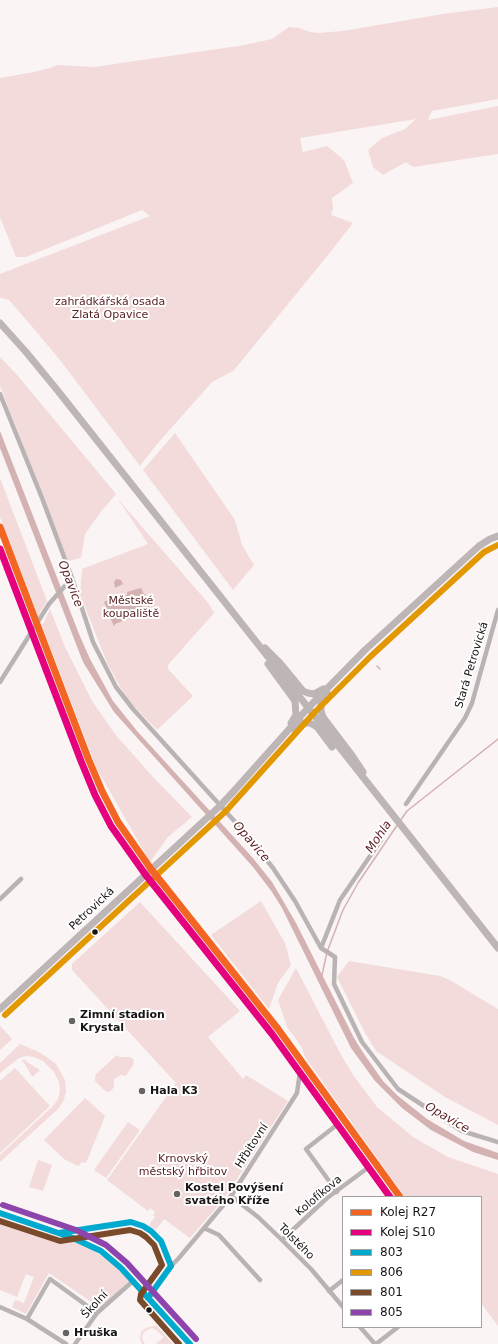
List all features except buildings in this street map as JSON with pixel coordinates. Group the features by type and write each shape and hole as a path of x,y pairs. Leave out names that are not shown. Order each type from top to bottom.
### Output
{"main road":[{"path":"0,323 58,391 498,948"},
{"path":"278,742 340,675 394,624 479,546 498,536"},
{"path":"247,631 276,659 299,687 305,692 311,694 319,692 340,675"},
{"path":"247,631 269,666 295,701 295,717 278,742"},
{"path":"340,675 323,699 321,706 322,714 355,759 376,794"},
{"path":"278,742 298,725 306,723 312,724 319,730 346,764 376,794"},
{"name":"Petrovická","path":"1,1007 220,806 278,742"}],"street":[{"path":"0,394 42,498 72,578 92,642 116,687 133,709 246,835 273,868 295,901 322,950 335,957 334,984 362,1042 398,1089 462,1130 498,1142"},
{"path":"0,682 49,604 72,578"},
{"name":"Stará Petrovická","path":"406,804 465,718 472,704 498,610"},
{"path":"322,950 340,900 381,840"},
{"path":"0,899 21,879"},
{"name":"Hřbitovní","path":"148,1298 170,1266 178,1260 231,1196 297,1093 300,1072"},
{"path":"337,1192 306,1148 338,1124"},
{"name":"Kolofíkova","path":"282,1240 327,1198 369,1167"},
{"name":"Tolstého","path":"231,1196 258,1217 282,1240 311,1269 342,1306"},
{"path":"0,1213 61,1233 92,1246 110,1257 190,1344"},
{"path":"61,1233 96,1226 131,1222 151,1230 161,1241 170,1266"},
{"path":"204,1228 219,1236 260,1280"},
{"path":"27,1319 50,1279 97,1312"},
{"name":"Školní","path":"74,1344 97,1312 133,1281"},
{"path":"329,1291 342,1281"},
{"path":"0,1307 27,1319 66,1344"},
{"path":"361,1328 375,1344 397,1328"}],"green space":[{"name":"zahrádkářská osada Zlatá Opavice","path":"498,7 498,99 432,111 428,120 498,106 498,154 413,167 406,162 383,175 373,167 368,150 382,138 405,129 416,119 300,138 303,152 327,146 344,160 353,183 332,198 333,209 331,215 353,223 233,371 212,382 158,443 140,466 60,360 35,330 9,300 0,298 0,274 150,216 142,210 26,257 16,257 0,217 0,78 34,72 57,65 94,67 245,45 272,39 289,27 318,33 343,31 443,14"},
{"path":"0,357 18,376 116,494 85,534 81,558 68,561 0,386"},
{"path":"175,433 235,520 242,545 254,565 233,590 143,470"},
{"path":"0,478 47,601 38,616 0,517"},
{"name":"Městské koupaliště","path":"118,499 209,604 214,613 168,665 168,669 193,696 157,730 127,699 107,663 80,594 82,569 148,544"},
{"path":"50,609 65,647 92,701 115,734 153,777 192,817 168,837 150,862 96,767 42,626"},
{"path":"261,901 285,943 291,965 278,983 269,1009 211,935"},
{"name":"Krnovský městský hřbitov","path":"140,902 240,1011 208,1037 243,1079 246,1075 288,1101 223,1200 190,1238 164,1219 156,1230 149,1225 155,1217 153,1215 155,1212 150,1208 148,1211 107,1180 176,1083 72,970 72,964"},
{"path":"349,961 440,976 448,979 498,1009 498,1125 445,1097 376,1051 365,1033 337,977"},
{"path":"296,968 340,1053 353,1075 377,1107 413,1137 448,1157 498,1174 498,1326 482,1304 482,1196 404,1196 305,1057 301,1046 287,1027 278,1000"},
{"path":"0,1026 12,1039 0,1050"},
{"path":"20,1044 41,1053 56,1064 65,1080 66,1092 63,1102 58,1109 0,1162 0,1155 54,1105 60,1092 59,1082 54,1072 43,1061 34,1057 26,1056 19,1058 0,1073 0,1063"},
{"path":"117,1055 120,1057 130,1057 134,1061 126,1076 121,1075 114,1079 114,1087 108,1092 95,1081 95,1078 96,1074"},
{"path":"24,1059 40,1070 32,1077 22,1061"},
{"path":"15,1068 50,1106 0,1153 0,1081"},
{"path":"85,1098 105,1116 86,1163 82,1162 78,1166 64,1159 44,1140"},
{"path":"128,1122 140,1130 106,1178 94,1170"},
{"path":"38,1160 52,1165 43,1191 29,1187"},
{"path":"0,1218 80,1244 111,1262 129,1281 100,1308 49,1273 26,1314 12,1307 15,1300 24,1303 34,1277 26,1274 17,1297 0,1290"},
{"path":"156,1325 173,1344 156,1344 164,1337 152,1328 143,1333 142,1339 145,1344 142,1344 140,1339 141,1332 146,1328"}],"shaded area":[{"path":"0,431 79,634 90,659 113,701 137,731 252,857 272,882 296,923 354,1038 383,1081 398,1096 427,1119 464,1141 498,1153 498,1160 473,1152 431,1130 402,1108 375,1081 351,1048 282,908 272,892 253,867 114,712 83,662 0,448"},
{"name":"Městské koupaliště","path":"116,579 121,580 123,584 115,588 114,582"},
{"name":"Městské koupaliště","path":"141,588 146,595 142,598 143,600 146,599 151,612 148,611 115,624 114,626 106,611 107,609 104,602 117,596 120,598 127,595 127,592"}],"waterway":[{"path":"377,666 380,669"},
{"name":"Mohla","path":"400,821 407,811 498,739"},
{"name":"Mohla","path":"322,975 327,952 343,910 358,883 398,824"}],"rail line":[{"name":"R27","path":"0,527 88,758 102,791 118,822 151,869 278,1029 399,1196"},
{"name":"S10","path":"0,549 81,761 95,795 111,826 145,874 272,1034 389,1196"}],"transit line":[{"name":"806","path":"5,1015 226,811 314,713 371,656 484,552 498,545"},
{"name":"805","path":"3,1205 76,1230 106,1245 127,1263 196,1339"},
{"name":"803","path":"0,1213 73,1238 101,1251 121,1268 190,1344"},
{"name":"801","path":"0,1221 60,1241 130,1230 140,1233 146,1237 154,1245 162,1265 141,1294 140,1300 179,1344"},
{"name":"803","path":"59,1233 131,1222 143,1226 151,1231 161,1241 171,1266"},
{"name":"803","path":"148,1298 171,1266"}],"place":[{"name":"Zimní stadion Krystal","path":"72,1021"},
{"name":"Hala K3","path":"142,1091"},
{"name":"Kostel Povýšení svatého Kříže","path":"177,1194"},
{"name":"Hruška","path":"66,1333"}],"water label":[{"name":"Opavice","path":"70,584"},
{"name":"Opavice","path":"251,842"},
{"name":"Opavice","path":"447,1118"}]}
